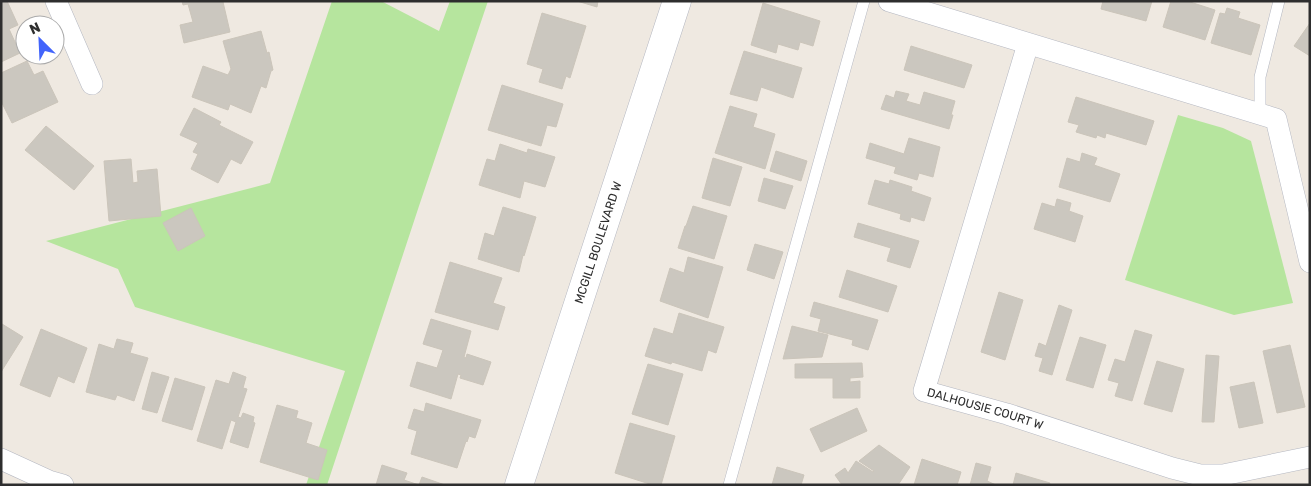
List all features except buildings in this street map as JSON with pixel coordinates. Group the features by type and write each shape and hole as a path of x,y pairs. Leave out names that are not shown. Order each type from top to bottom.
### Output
{"street":[{"path":"56,1 92,84"},
{"name":"MCGILL BOULEVARD W","path":"519,485 677,1"},
{"path":"889,1 1276,119 1310,262"},
{"name":"DALHOUSIE COURT W","path":"1028,44 924,391 1006,414 1172,468 1200,475 1223,475 1310,457"},
{"path":"1,458 63,485"}],"lane":[{"path":"729,485 864,1"},
{"path":"1260,114 1260,78 1279,1"}],"green space":[{"path":"332,1 381,1 439,31 450,1 488,1 327,485 306,485 345,371 135,307 118,269 46,241 270,183"},
{"path":"1178,115 1223,128 1251,141 1293,303 1234,315 1125,280"}]}
